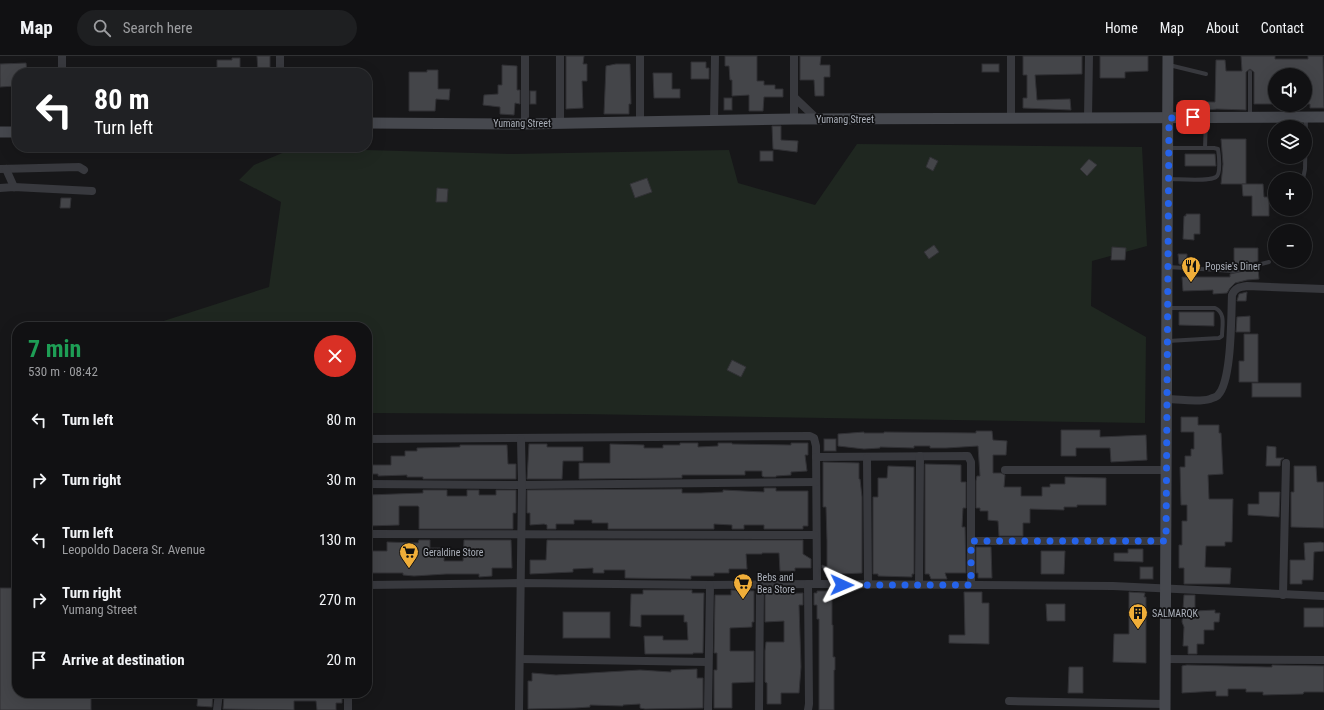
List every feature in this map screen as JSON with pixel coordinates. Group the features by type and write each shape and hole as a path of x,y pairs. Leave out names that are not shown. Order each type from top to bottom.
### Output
{"main road":[{"path":"1165,707 1168,340 1168,61"},
{"name":"Yumang Street","path":"372,123 526,124 794,119 1324,117"},
{"path":"0,132 12,132"}],"street":[{"path":"62,56 62,68"},
{"path":"280,56 280,68"},
{"path":"525,56 526,124"},
{"path":"560,56 560,123"},
{"path":"640,56 640,122"},
{"path":"714,121 715,56"},
{"path":"794,56 794,119"},
{"path":"1011,56 1011,118"},
{"path":"1088,118 1089,56"},
{"path":"795,98 816,119"},
{"path":"14,187 3,169 79,167 84,170"},
{"path":"0,188 14,187 92,191"},
{"path":"1167,399 1204,400 1211,399 1218,395 1223,386 1227,370 1232,295 1234,290 1239,286 1324,289"},
{"path":"372,439 810,436 814,438 816,442 815,534 812,584 810,704 808,710"},
{"path":"519,710 522,533 521,439"},
{"path":"920,456 920,585"},
{"path":"816,457 867,458 964,456 970,458 971,585"},
{"path":"867,458 868,585"},
{"path":"1284,594 1286,463"},
{"path":"1005,470 1167,470"},
{"path":"372,484 522,485 816,482"},
{"path":"372,534 815,534"},
{"path":"971,541 1166,541"},
{"path":"372,585 521,583 971,585 1166,588 1324,596"},
{"path":"708,710 710,585"},
{"path":"758,710 760,585"},
{"path":"520,659 708,662"},
{"path":"1166,659 1324,660"},
{"path":"218,710 219,698"},
{"path":"348,698 348,710"},
{"path":"1009,701 1165,707"}],"lane":[{"path":"1168,61 1206,74"},
{"path":"1250,72 1250,117"},
{"path":"1205,148 1206,117"},
{"path":"1304,172 1306,117"},
{"path":"1168,148 1214,148 1218,150 1219,174 1210,179 1168,179"},
{"path":"1168,267 1234,271 1268,262"},
{"path":"1168,308 1215,308 1220,310 1222,314 1222,336 1220,338 1168,340"}],"shaded area":[{"path":"857,144 1142,147 1147,246 1092,261 1091,306 1146,337 1145,423 582,414 372,413 372,322 160,322 269,287 281,202 239,180 254,165 285,152 372,152 372,150 512,154 729,150 738,183 815,205"}],"building":[{"path":"257,56 270,56 270,68 258,68"},
{"path":"566,56 584,56 583,64 587,64 587,81 582,81 583,108 566,109"},
{"path":"725,56 757,56 757,81 764,81 764,85 775,85 775,89 783,89 783,97 764,97 763,111 749,111 749,95 732,96 732,80 730,80 729,66 725,66"},
{"path":"800,56 821,56 820,65 830,65 830,77 824,77 824,96 815,96 814,80 800,80"},
{"path":"1023,56 1082,56 1082,74 1035,75 1037,100 1070,99 1071,110 1023,108 1023,98 1027,98 1027,75 1023,75"},
{"path":"1100,56 1148,56 1148,71 1125,72 1125,78 1100,78"},
{"path":"1241,56 1275,56 1275,59 1308,59 1308,56 1323,56 1324,108 1312,108 1312,68 1268,68 1268,104 1254,104 1254,72 1250,69 1246,72 1246,110 1207,110 1206,102 1215,102 1216,60 1225,60 1226,71 1242,71"},
{"path":"232,58 240,58 240,68 217,68 217,60 232,60"},
{"path":"691,62 706,62 706,68 709,68 709,79 691,79"},
{"path":"26,63 26,68 12,68 12,86 0,87 0,64"},
{"path":"630,64 631,104 629,104 629,114 604,114 606,66"},
{"path":"982,64 999,64 999,72 982,72"},
{"path":"502,65 517,66 517,90 520,90 520,104 515,103 514,115 500,114 500,107 483,105 484,95 498,94 498,85 502,85"},
{"path":"427,70 438,70 438,89 450,89 449,100 436,99 435,111 409,111 409,72 427,72"},
{"path":"653,73 672,73 672,89 680,89 680,98 654,98"},
{"path":"530,91 536,91 536,104 530,104"},
{"path":"724,98 732,98 732,110 724,110"},
{"path":"772,126 781,126 781,140 798,141 797,152 773,149"},
{"path":"1221,139 1246,139 1246,184 1221,184 1223,164"},
{"path":"760,151 773,151 773,161 760,161"},
{"path":"1185,154 1215,154 1216,166 1185,166"},
{"path":"930,157 938,161 933,171 926,167"},
{"path":"1089,159 1097,165 1087,176 1080,169"},
{"path":"647,178 652,192 635,198 630,184"},
{"path":"1242,184 1263,184 1264,197 1268,197 1268,216 1252,216 1252,196 1243,196"},
{"path":"437,188 448,189 447,202 436,202"},
{"path":"61,198 71,198 70,208 60,208"},
{"path":"1186,214 1200,214 1200,234 1194,234 1194,240 1183,239 1184,216 1186,216"},
{"path":"934,245 939,252 929,259 924,252"},
{"path":"1112,247 1126,248 1125,260 1111,260"},
{"path":"1234,248 1258,248 1258,261 1234,267"},
{"path":"1178,254 1187,254 1187,265 1179,264"},
{"path":"1258,268 1259,279 1235,283 1227,293 1213,294 1213,290 1183,291 1182,277 1230,277 1230,274"},
{"path":"1247,292 1246,301 1237,301 1239,294"},
{"path":"1179,312 1214,312 1214,326 1179,325"},
{"path":"1250,316 1250,332 1236,332 1237,317"},
{"path":"1244,334 1258,334 1258,382 1239,382 1239,361 1244,361"},
{"path":"732,360 746,367 741,377 727,370"},
{"path":"1252,383 1301,383 1301,397 1252,397"},
{"path":"1181,417 1198,417 1198,425 1219,425 1219,433 1221,433 1223,474 1208,475 1209,499 1233,499 1232,542 1225,542 1225,546 1206,546 1205,567 1231,568 1230,584 1184,584 1184,568 1179,568 1179,545 1182,545 1182,521 1187,521 1187,505 1181,505 1180,467 1185,467 1185,456 1191,456 1191,449 1194,449 1194,432 1181,432"},
{"path":"1061,430 1100,430 1100,437 1146,435 1147,460 1111,462 1110,448 1076,448 1076,456 1061,456"},
{"path":"976,431 992,431 993,440 1007,441 1006,455 993,455 993,473 1001,473 1005,475 1004,487 1021,487 1021,496 1042,496 1042,487 1050,487 1050,484 1065,484 1065,477 1106,478 1106,505 1077,505 1077,507 1064,507 1064,510 1030,509 1030,523 1023,523 1023,536 999,536 998,521 988,520 988,511 980,511 980,508 976,508 976,481 977,476 980,476 978,446 930,448 930,446 914,446 914,448 880,447 864,449 838,446 838,434 864,432 976,433"},
{"path":"824,439 836,439 836,451 824,451"},
{"path":"680,443 698,443 698,447 718,446 718,443 791,445 791,443 808,443 808,455 805,455 807,471 791,472 791,475 776,477 764,477 762,476 762,471 745,471 745,475 682,475 682,478 579,479 579,463 610,463 610,444 644,445 644,448 663,448 663,445 680,445"},
{"path":"529,444 547,444 547,447 583,447 583,461 563,461 562,479 527,479"},
{"path":"460,445 507,445 508,464 516,464 516,479 423,479 423,477 407,477 407,475 378,476 378,474 372,474 372,465 391,465 391,456 405,456 405,451 417,451 417,448 460,447"},
{"path":"1267,446 1276,447 1276,458 1284,458 1281,460 1280,466 1266,466"},
{"path":"823,462 859,463 859,479 862,497 862,573 842,574 842,577 826,577 827,568 822,568 822,565 827,567 826,507 823,507"},
{"path":"925,464 961,465 961,482 966,482 966,508 963,508 962,527 965,527 966,573 945,573 947,579 931,579 929,574 925,574"},
{"path":"888,466 914,467 914,574 912,574 912,577 878,576 878,574 873,574 873,497 878,497 878,478 887,478"},
{"path":"1294,466 1316,466 1317,482 1324,482 1324,528 1291,527 1291,492 1294,492"},
{"path":"764,488 776,488 776,491 808,491 808,526 803,526 803,529 764,529 764,525 744,525 744,529 732,529 732,525 714,524 714,529 608,529 608,523 592,523 592,520 574,520 574,524 556,524 556,529 547,529 547,525 544,524 530,525 530,513 527,513 527,490 682,489 682,493 701,493 723,492 723,490 764,492"},
{"path":"423,490 447,490 447,496 467,496 467,490 479,490 479,495 496,495 496,490 516,490 516,513 513,513 513,529 419,529 418,506 399,506 399,525 372,526 372,495 423,493"},
{"path":"1259,492 1280,492 1279,517 1248,515 1248,504 1259,504"},
{"path":"419,540 430,540 430,548 444,548 444,561 463,561 464,540 511,540 512,568 492,568 492,576 479,577 479,574 414,576 403,575 403,573 372,573 372,551 387,551 387,542 418,543"},
{"path":"547,540 803,540 803,554 811,559 811,568 795,568 795,571 780,571 779,553 762,553 746,554 747,569 729,569 729,573 714,573 714,576 691,576 691,579 625,578 625,570 604,570 604,573 593,573 593,568 573,569 573,572 530,574 530,560 546,560"},
{"path":"1304,543 1324,543 1324,551 1314,552 1313,580 1302,580 1302,584 1290,584 1290,560 1305,560"},
{"path":"976,547 991,547 992,578 978,578 978,573 976,573"},
{"path":"1128,549 1143,549 1143,562 1114,561 1114,553 1128,553"},
{"path":"1041,551 1065,551 1064,574 1041,574"},
{"path":"1140,567 1153,567 1153,579 1140,579"},
{"path":"0,588 12,588 12,698 91,698 91,710 0,710"},
{"path":"643,590 692,590 692,593 704,593 703,653 645,654 644,636 663,636 663,640 688,640 687,622 684,622 684,615 641,615 641,627 630,626 631,594 643,594"},
{"path":"731,590 754,591 754,622 752,622 752,627 730,628 730,651 754,651 754,682 732,683 732,708 714,708 714,670 717,670 717,653 714,653 715,595 731,595"},
{"path":"765,591 779,591 779,594 803,593 803,605 799,605 801,667 799,693 781,693 781,704 767,704 765,651 766,642 784,642 784,621 765,622"},
{"path":"817,591 832,591 833,657 835,657 834,710 819,710 819,619 817,619 817,605 814,605 814,593 817,593"},
{"path":"964,592 982,592 982,603 989,603 989,644 949,643 949,635 965,635"},
{"name":"SALMARQK","path":"1129,592 1145,593 1144,597 1146,597 1146,663 1113,662 1114,634 1129,634"},
{"path":"1184,595 1195,595 1195,611 1215,610 1215,613 1220,613 1219,622 1214,622 1214,630 1204,630 1204,644 1197,644 1197,654 1188,654 1188,646 1183,646 1184,627 1182,622"},
{"path":"1046,604 1065,604 1065,621 1047,621"},
{"path":"1304,608 1324,608 1324,627 1304,627"},
{"path":"563,612 610,612 610,638 563,638"},
{"path":"1272,665 1324,666 1324,692 1263,695 1263,692 1246,692 1246,689 1228,689 1228,696 1216,696 1216,691 1182,693 1182,666 1266,667 1272,667"},
{"path":"1069,667 1083,667 1083,693 1068,693"},
{"path":"697,669 697,678 703,678 703,708 645,709 640,708 640,704 623,706 590,705 590,707 575,708 528,709 528,681 532,681 532,673 556,675 640,670 671,672 671,670"},
{"path":"198,698 213,698 212,707 197,706"},
{"path":"224,698 342,698 342,703 336,703 336,710 317,710 316,701 294,701 294,710 223,709"}],"place":[{"name":"Popsie's Diner","path":"1191,283"},
{"name":"Geraldine Store","path":"409,569"},
{"name":"Bebs and Bea Store","path":"743,600"},
{"name":"SALMARQK","path":"1138,630"}],"route":[{"path":"842,585 971,585 971,541 1166,541 1169,118 1193,117"}]}
